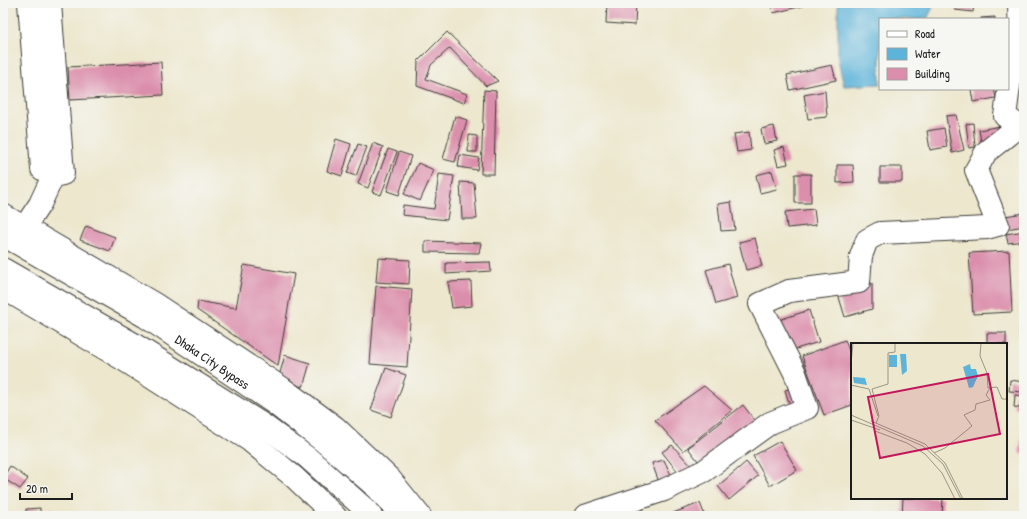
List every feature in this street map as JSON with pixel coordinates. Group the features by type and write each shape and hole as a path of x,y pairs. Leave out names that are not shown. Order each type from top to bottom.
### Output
{"main road":[{"path":"29,3 42,169 53,176 63,174 50,3"},
{"path":"1009,86 1020,44 1019,3"},
{"path":"585,516 664,490 704,471 770,423 807,408 795,372 760,304 789,291 858,282 861,256 867,240 880,234 986,228 998,225 976,170 986,152 1021,126 1005,116 1009,90"},
{"path":"24,228 40,204 53,176"},
{"path":"3,215 153,303 282,388 335,427 390,479 420,516"},
{"name":"Dhaka City Bypass","path":"3,234 146,318 274,403 323,441 378,489 402,516"},
{"name":"Dhaka City Bypass","path":"3,269 132,343 262,424 308,458 371,516"},
{"path":"3,288 124,360 249,440 294,477 335,516"}],"water":[{"path":"838,3 935,3 928,18 879,18 879,84 844,86 838,60"}],"building":[{"path":"607,3 636,3 635,25 606,23"},
{"path":"771,3 803,3 803,6 773,13"},
{"path":"956,3 974,3 973,12 955,10"},
{"path":"447,32 498,81 486,86 450,48 431,65 426,79 467,94 464,103 417,86 418,61"},
{"path":"161,62 163,95 70,100 68,67"},
{"path":"832,65 836,80 790,90 787,75"},
{"path":"484,90 496,91 494,174 481,174"},
{"path":"971,90 994,90 996,98 973,102"},
{"path":"825,91 827,117 808,119 804,95"},
{"path":"956,115 964,150 952,153 946,116"},
{"path":"455,116 467,120 455,162 443,159"},
{"path":"973,123 975,147 969,148 966,124"},
{"path":"1006,125 1010,148 983,152 979,130"},
{"path":"774,126 777,141 764,144 761,129"},
{"path":"944,128 947,147 930,150 927,131"},
{"path":"749,132 751,150 737,152 734,134"},
{"path":"469,135 477,136 477,152 468,152"},
{"path":"336,139 351,144 342,176 327,171"},
{"path":"373,143 383,147 368,188 358,184"},
{"path":"358,144 367,147 356,176 347,173"},
{"path":"784,147 788,164 778,166 774,150"},
{"path":"388,149 397,152 381,195 372,192"},
{"path":"399,152 411,156 399,195 387,191"},
{"path":"460,155 479,158 477,170 458,167"},
{"path":"418,163 434,170 420,201 404,194"},
{"path":"837,165 853,165 854,182 837,183"},
{"path":"880,167 902,167 902,182 880,182"},
{"path":"772,171 777,189 760,193 756,175"},
{"path":"439,174 454,176 447,220 402,215 403,205 434,209"},
{"path":"795,174 811,174 811,203 795,203"},
{"path":"460,182 474,183 477,219 462,219"},
{"path":"731,202 735,230 721,231 718,204"},
{"path":"814,209 816,225 787,228 785,212"},
{"path":"1024,213 1024,226 1007,229 1005,216"},
{"path":"86,226 115,237 110,251 80,240"},
{"path":"1024,231 1024,241 1008,243 1006,234"},
{"path":"755,238 762,266 746,270 739,242"},
{"path":"425,241 481,243 479,253 425,252"},
{"path":"1009,251 1012,312 973,314 969,253"},
{"path":"378,258 410,260 409,284 376,282"},
{"path":"490,262 491,271 446,274 446,263"},
{"path":"728,264 737,298 716,304 706,270"},
{"path":"244,265 294,274 278,366 197,310 198,301 236,308"},
{"path":"471,281 472,306 452,308 448,282"},
{"path":"872,283 872,309 845,317 838,294"},
{"path":"376,286 412,289 407,367 370,364"},
{"path":"809,310 819,342 789,351 779,320"},
{"path":"1019,329 1024,329 1024,342 1021,342"},
{"path":"987,333 1006,333 1006,343 987,343"},
{"path":"845,340 851,356 851,405 824,415 802,356"},
{"path":"285,355 310,363 303,387 278,380"},
{"path":"386,368 406,375 391,417 371,410"},
{"path":"1010,380 1024,382 1024,392 1009,391"},
{"path":"704,386 732,410 683,451 655,420"},
{"path":"796,387 802,405 791,409 785,390"},
{"path":"1015,395 1024,396 1024,409 1014,407"},
{"path":"743,405 757,423 702,466 688,448"},
{"path":"1024,427 1024,454 1019,453"},
{"path":"780,441 797,470 770,486 753,456"},
{"path":"672,445 694,469 682,477 662,452"},
{"path":"664,460 680,494 665,499 652,463"},
{"path":"746,462 758,476 729,500 718,486"},
{"path":"10,466 28,479 20,489 3,478"},
{"path":"903,499 943,499 942,516 902,516"},
{"path":"700,503 705,516 674,516 673,513"},
{"path":"40,508 40,516 26,516 26,509"},
{"path":"48,512 64,515 64,516 48,516"}]}
